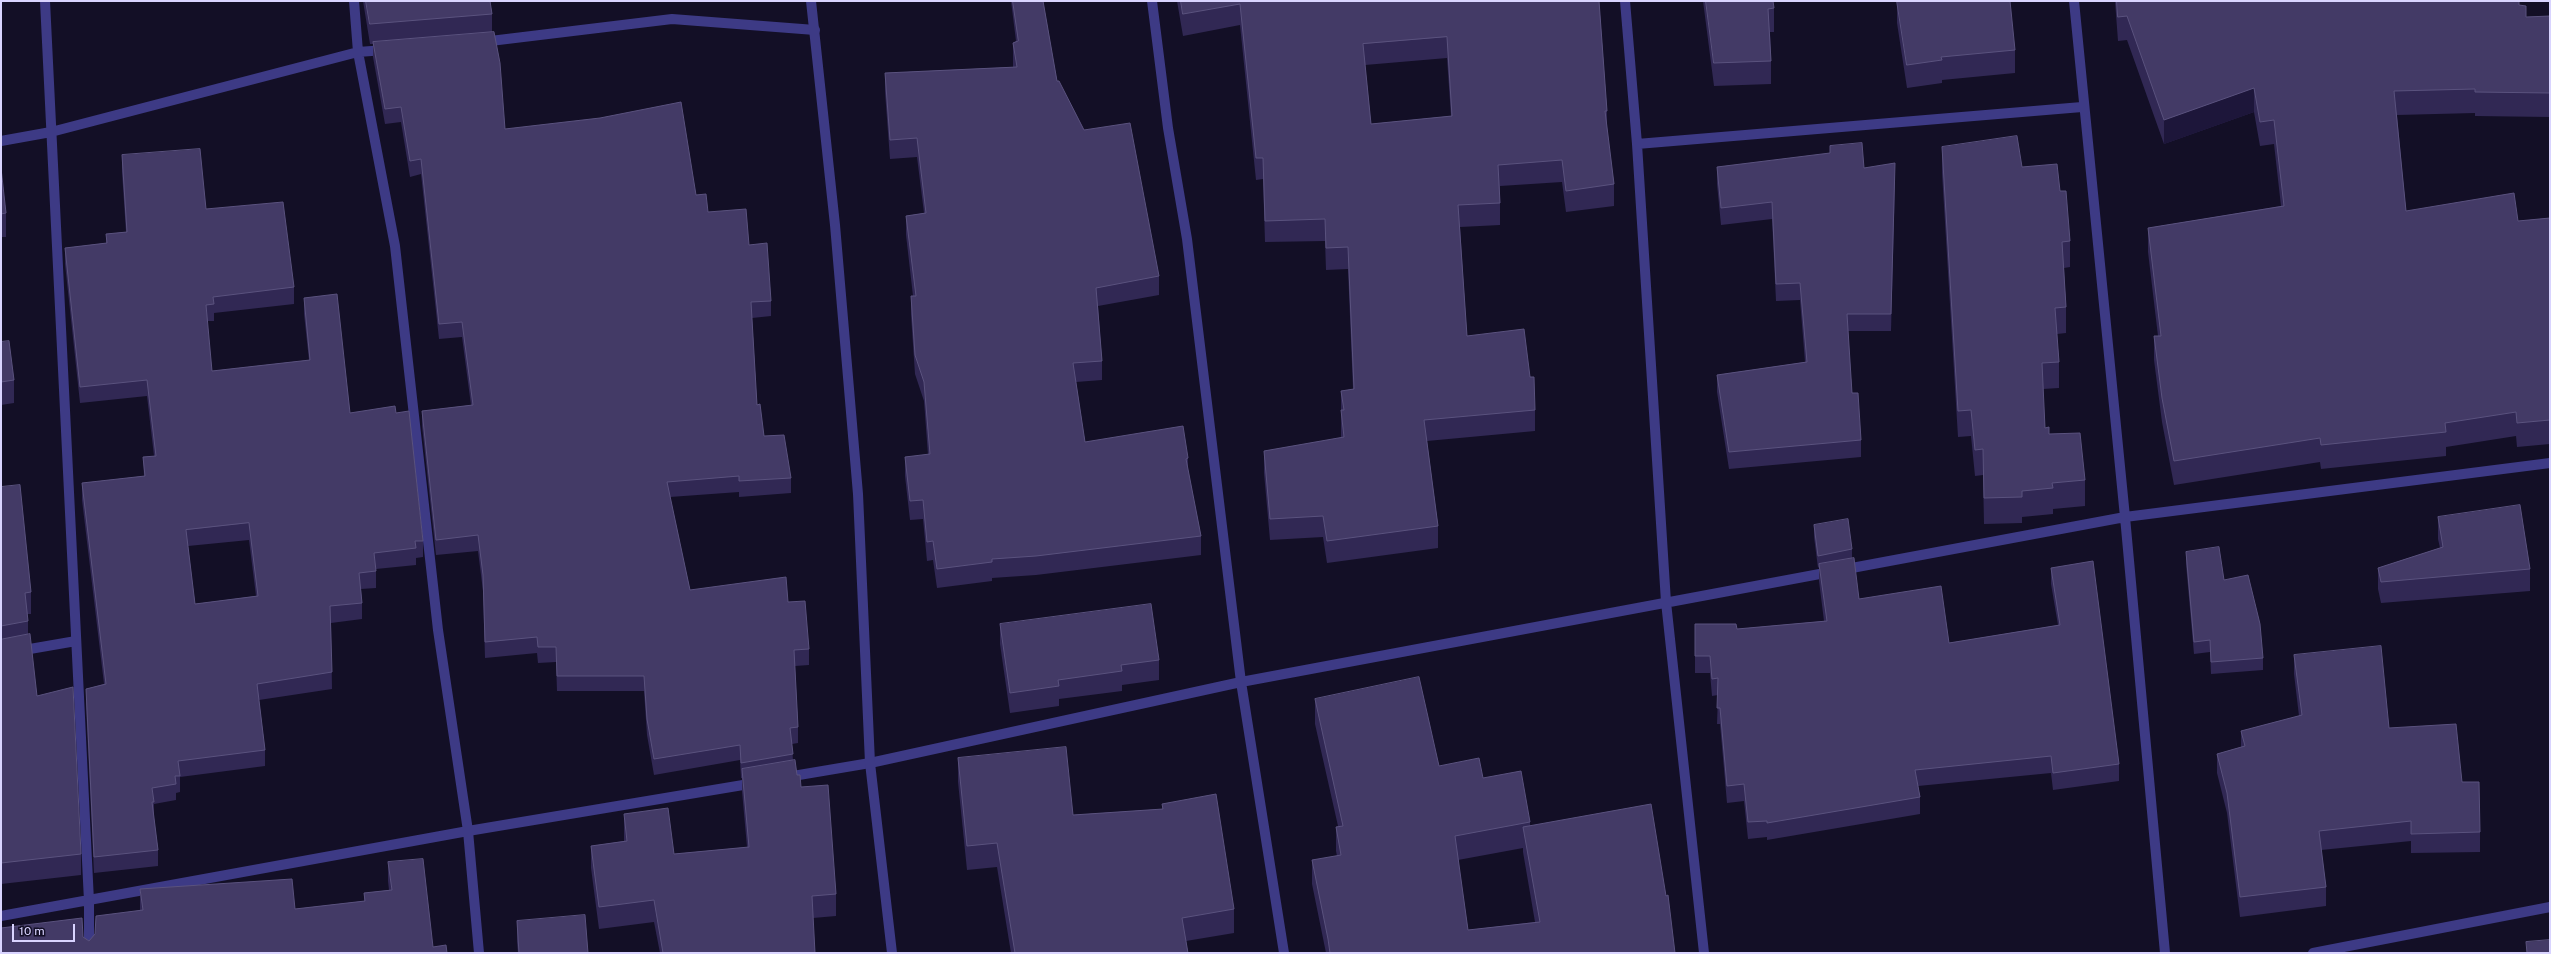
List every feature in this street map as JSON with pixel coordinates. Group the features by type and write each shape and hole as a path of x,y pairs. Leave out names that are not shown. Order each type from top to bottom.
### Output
{"street":[{"path":"45,1 89,901 89,953"},
{"path":"354,1 358,52 395,246 438,630 468,831 479,953"},
{"path":"812,1 835,225 858,494 870,763 892,953"},
{"path":"1152,1 1168,128 1187,239 1241,682 1284,953"},
{"path":"1625,1 1637,144 1666,602 1704,953"},
{"path":"2074,1 2082,107 2125,517 2165,953"},
{"path":"468,43 672,19 815,30"},
{"path":"1,141 51,132 358,52 398,49"},
{"path":"1637,144 2082,107"},
{"path":"1,916 468,831 870,763 1241,682 2125,517 2550,463"},
{"path":"1,654 76,641"},
{"path":"2313,953 2550,907"}],"building":[{"path":"366,1 490,1 492,14 370,24"},
{"path":"1013,1 1043,1 1057,81 1059,81 1084,130 1130,123 1159,276 1096,288 1102,361 1073,363 1085,442 1183,426 1188,458 1186,459 1201,536 1036,556 992,559 992,562 937,569 933,541 927,542 923,500 910,501 905,457 930,454 924,382 915,355 911,296 916,296 906,216 926,213 917,138 890,140 885,73 1017,67 1013,43 1018,41"},
{"path":"1181,1 1599,1 1607,111 1605,111 1614,184 1566,191 1562,160 1498,165 1500,203 1458,205 1467,336 1524,329 1530,377 1534,377 1535,410 1424,420 1438,526 1327,541 1323,516 1270,519 1264,451 1344,437 1341,410 1344,410 1341,391 1354,389 1348,247 1326,248 1325,219 1265,221 1263,158 1256,158 1240,4 1183,14","holes":["1447,37 1452,116 1371,124 1363,44"]},
{"path":"1706,1 1773,1 1774,8 1768,9 1771,61 1714,63"},
{"path":"1897,1 2010,1 2015,50 1941,57 1942,60 1907,65"},
{"path":"2117,1 2519,1 2519,5 2526,6 2526,17 2550,16 2550,93 2475,92 2475,89 2394,91 2406,211 2514,193 2518,221 2550,218 2550,420 2517,423 2516,412 2445,423 2446,432 2321,445 2320,438 2174,461 2162,398 2154,336 2161,336 2148,228 2284,206 2274,120 2260,122 2254,88 2164,120 2127,16 2118,17"},
{"path":"494,32 500,63 505,129 600,118 681,102 696,195 706,194 708,212 746,209 749,245 767,243 771,301 751,302 757,405 760,404 764,436 784,435 791,478 739,481 739,476 667,482 690,590 786,577 788,602 805,601 809,649 794,650 798,727 790,728 793,754 741,763 740,745 654,759 647,719 644,676 557,676 556,647 538,647 537,637 485,642 483,575 478,535 436,540 422,411 473,405 462,322 439,324 421,159 410,161 401,107 385,109 373,42"},
{"path":"2017,136 2022,167 2057,164 2060,191 2066,191 2070,241 2062,242 2066,307 2055,308 2059,362 2042,363 2045,428 2049,427 2049,434 2080,433 2085,480 2052,483 2053,488 2022,491 2022,497 1984,498 1983,449 1975,450 1971,410 1958,411 1942,147"},
{"path":"1862,143 1864,168 1895,163 1891,314 1847,314 1852,393 1858,393 1861,440 1729,452 1717,375 1807,362 1800,283 1776,284 1772,202 1721,208 1717,167 1830,153 1830,146"},
{"path":"200,149 206,209 283,202 294,287 213,297 214,304 206,305 212,371 310,360 304,298 337,294 350,413 395,406 396,413 409,411 423,541 415,541 416,548 374,553 376,571 359,573 362,603 330,606 332,672 257,684 265,750 178,761 180,776 175,776 176,784 152,788 154,802 152,802 158,850 94,857 86,689 106,684 82,483 145,476 143,457 156,456 147,380 80,387 65,248 107,243 106,234 127,232 122,155","holes":["249,523 258,596 195,604 186,530"]},
{"path":"1,168 6,213 1,214"},
{"path":"9,341 14,380 1,382 1,342"},
{"path":"20,485 31,592 25,593 28,621 1,626 1,487"},
{"path":"2520,505 2530,569 2381,582 2378,568 2443,547 2438,517"},
{"path":"1848,519 1852,549 1818,556 1814,525"},
{"path":"2219,547 2224,580 2248,575 2260,624 2263,658 2211,662 2210,640 2194,642 2186,552"},
{"path":"1854,558 1859,599 1941,586 1949,643 2060,625 2051,568 2093,561 2119,764 2053,773 2051,756 1915,770 1920,797 1767,823 1767,821 1748,822 1744,784 1727,786 1720,708 1717,708 1718,678 1712,679 1710,656 1695,656 1695,624 1736,624 1737,629 1827,621 1819,564"},
{"path":"1151,604 1159,660 1121,665 1122,671 1058,680 1059,686 1010,693 1000,624"},
{"path":"30,634 37,696 73,687 81,854 1,863 1,639"},
{"path":"2381,646 2389,728 2456,724 2462,782 2479,782 2480,832 2411,834 2411,821 2319,831 2326,887 2240,897 2227,793 2217,754 2245,746 2241,731 2302,715 2294,655"},
{"path":"1419,677 1439,766 1479,758 1483,778 1521,771 1530,822 1455,836 1468,930 1540,922 1523,827 1651,804 1666,896 1668,895 1675,953 1330,953 1312,860 1341,855 1336,827 1343,826 1315,699"},
{"path":"1066,747 1073,815 1163,809 1162,804 1216,794 1234,909 1182,918 1188,953 1015,953 997,843 967,846 958,758"},
{"path":"795,760 797,775 800,775 801,787 828,785 836,894 812,896 815,953 663,953 654,900 599,907 591,846 627,841 624,814 668,808 674,854 749,847 742,769"},
{"path":"423,859 433,947 446,945 447,953 1,953 1,928 82,918 83,937 89,941 95,934 96,916 143,910 140,889 292,879 295,909 365,901 364,893 392,890 388,862"},
{"path":"585,915 588,953 519,953 517,921"},
{"path":"2550,940 2550,953 2527,953 2526,942"}]}
